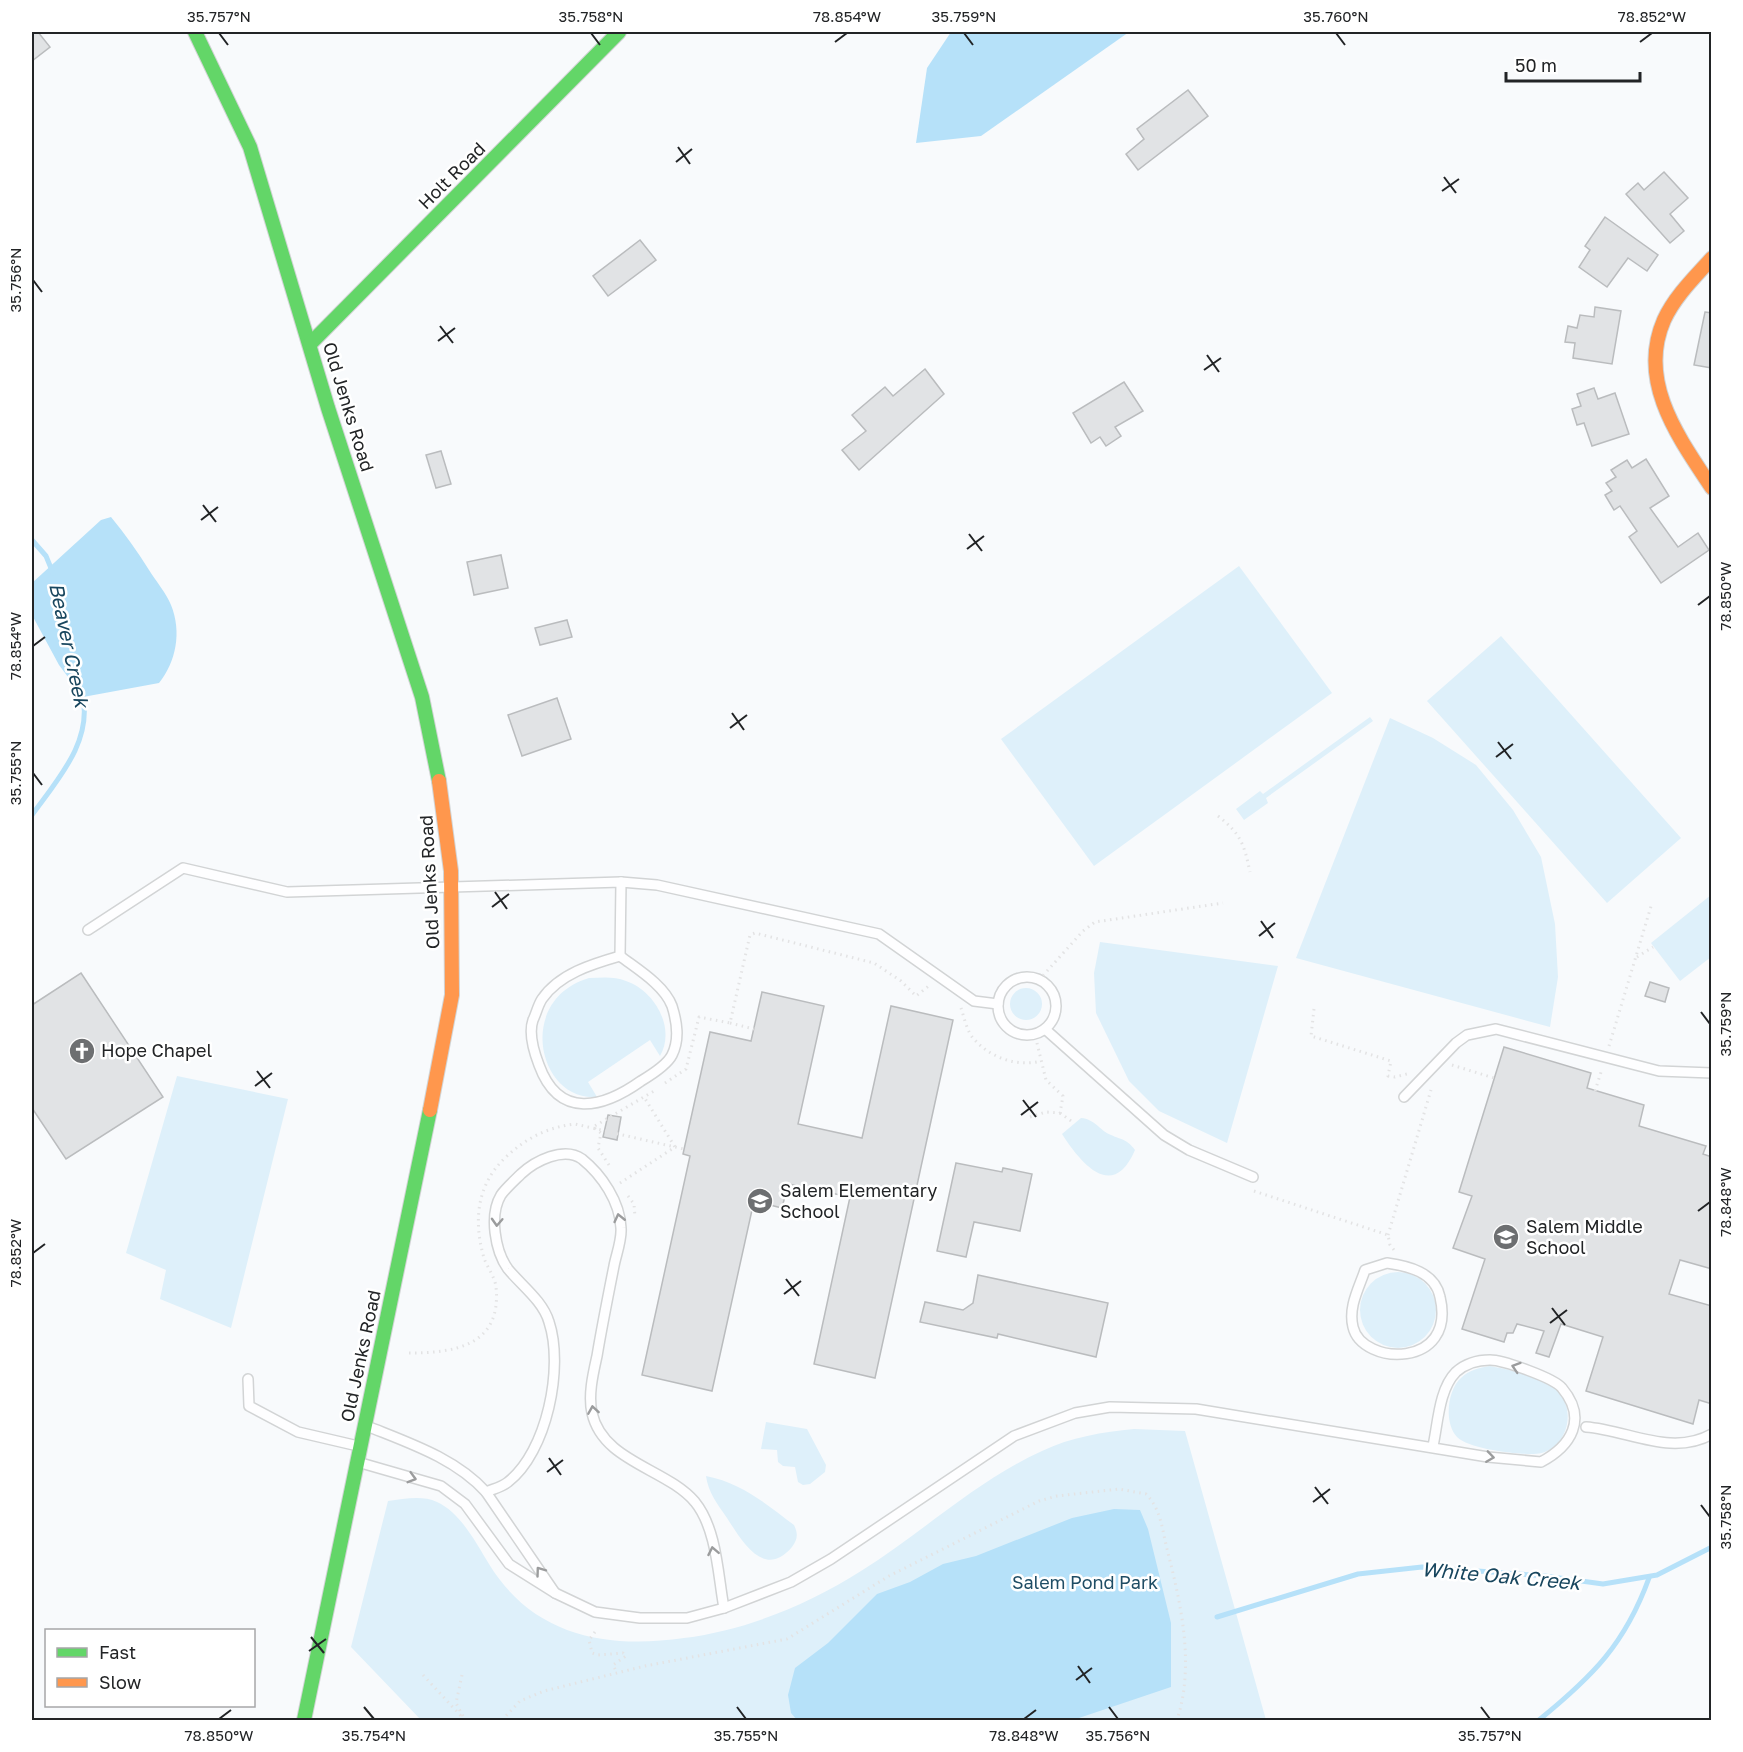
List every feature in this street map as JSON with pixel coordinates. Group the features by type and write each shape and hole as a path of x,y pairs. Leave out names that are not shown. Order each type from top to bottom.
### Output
{"street":[{"name":"Old Jenks Road","path":"195,32 250,147 422,697 445,809 451,888 452,994 426,1133 304,1720"},
{"name":"Holt Road","path":"310,344 324,327 619,32"},
{"path":"1712,258 1672,302 1661,322 1654,353 1655,374 1665,411 1712,488"}],"lane":[{"path":"88,930 183,868 287,892 621,882 660,886 879,934 974,1000 998,1004"},
{"path":"620,956 621,882"},
{"path":"620,956 650,979 671,1004 678,1035 672,1056 626,1092 603,1103 590,1106 570,1102 556,1092 541,1072 534,1051 531,1025 542,999 564,979 587,965 620,956"},
{"path":"1022,978 1039,980 1048,987 1056,1004 1052,1022 1035,1034 1018,1034 1010,1029 1003,1023 998,1004 1005,987 1022,978"},
{"path":"1045,1029 1164,1135 1189,1150 1253,1177"},
{"path":"1404,1097 1439,1060 1467,1035 1496,1029 1605,1059 1659,1071 1712,1073"},
{"path":"486,1492 506,1484 529,1459 549,1406 555,1375 555,1345 549,1319 507,1267 498,1249 495,1223 501,1196 521,1174 553,1155 579,1157 597,1172 615,1201 621,1229 591,1383 592,1413 602,1435 616,1450 685,1492 696,1504 711,1542 723,1608"},
{"path":"1387,1263 1407,1266 1433,1282 1439,1293 1444,1312 1440,1329 1430,1345 1415,1352 1396,1356 1377,1351 1357,1336 1353,1327 1352,1307 1365,1270 1387,1263"},
{"path":"356,1462 441,1486 465,1504 508,1564 555,1593 595,1612 640,1618 687,1618 723,1608 791,1582 831,1559 995,1447 1024,1432 1075,1413 1110,1407 1196,1409 1433,1446 1488,1457 1541,1462 1569,1443 1575,1425 1572,1406 1561,1387 1540,1375 1493,1360 1473,1362 1457,1371 1448,1384 1433,1446"},
{"path":"248,1378 249,1406 298,1432 360,1446"},
{"path":"365,1425 445,1460 473,1478 486,1492 555,1593"},
{"path":"1586,1426 1675,1445 1692,1442 1712,1434"}],"path":[{"path":"1218,816 1233,828 1244,842 1250,872"},
{"path":"1039,980 1095,922 1223,903"},
{"path":"1595,1090 1652,903"},
{"path":"730,1023 747,940 755,933 874,963 901,981 916,996 933,984"},
{"path":"1635,958 1653,947"},
{"path":"960,1007 972,1038 999,1057 1015,1063 1041,1061"},
{"path":"1314,1009 1311,1036 1391,1061 1388,1076 1395,1077 1411,1071"},
{"path":"634,1226 634,1204 598,1148 602,1133 593,1127 644,1098 686,1069 699,1017 754,1029"},
{"path":"1035,1034 1046,1080 1062,1096 1060,1113"},
{"path":"1439,1060 1494,1078"},
{"path":"1396,1253 1390,1245 1388,1235 1433,1082"},
{"path":"644,1098 675,1147"},
{"path":"1030,1118 1046,1112 1060,1113 1074,1123"},
{"path":"605,1130 701,1153"},
{"path":"620,1183 675,1147"},
{"path":"1248,1189 1388,1235"},
{"path":"502,1720 525,1698 675,1659 787,1639 889,1576 1020,1509 1058,1496 1128,1490 1146,1494 1158,1510 1180,1599 1186,1663 1184,1689 1177,1720"},
{"path":"595,1632 589,1640 592,1653 626,1656 613,1665 617,1674"},
{"path":"461,1716 456,1703 462,1675"},
{"path":"423,1676 465,1720"}],"green space":[{"path":"1239,566 1332,693 1094,866 1001,739"},
{"path":"1501,636 1681,838 1607,903 1427,701"},
{"path":"1370,717 1373,721 1266,798 1268,803 1244,820 1236,809 1260,791 1263,794"},
{"path":"1390,718 1433,738 1476,765 1513,810 1541,857 1555,924 1558,977 1550,1027 1296,958"},
{"path":"1711,895 1711,957 1680,981 1651,943"},
{"path":"1100,942 1278,966 1227,1143 1159,1111 1129,1081 1096,1013 1094,973"},
{"path":"589,978 617,978 646,993 660,1012 666,1034 660,1056 650,1040 588,1082 597,1097 577,1094 560,1084 549,1067 543,1048 543,1027 551,1007 566,990"},
{"path":"1026,988 1037,993 1042,1004 1037,1015 1026,1020 1015,1015 1010,1004 1015,993"},
{"path":"177,1076 288,1099 231,1328 160,1299 166,1270 126,1253"},
{"path":"1081,1118 1090,1120 1107,1133 1127,1142 1135,1150 1126,1165 1117,1173 1108,1176 1088,1166 1062,1134"},
{"path":"1398,1272 1413,1275 1425,1283 1433,1295 1436,1310 1433,1325 1425,1337 1413,1345 1398,1348 1383,1345 1371,1337 1363,1325 1360,1310 1363,1295 1371,1283 1383,1275"},
{"path":"1490,1366 1536,1378 1558,1391 1564,1400 1567,1421 1565,1432 1553,1448 1543,1453 1514,1453 1481,1448 1457,1437 1450,1424 1449,1416 1450,1399 1456,1383 1467,1373"},
{"path":"766,1422 807,1429 826,1465 825,1472 810,1484 803,1485 798,1482 795,1467 783,1466 778,1462 777,1450 761,1449"},
{"name":"Salem Pond Park","path":"1134,1429 1185,1431 1266,1720 421,1720 351,1647 388,1501 425,1499 446,1507 461,1521 507,1588 527,1607 549,1622 574,1632 600,1638 655,1641 731,1629 798,1605 861,1571 972,1492 1018,1463 1053,1446 1076,1439"},
{"path":"706,1476 742,1489 794,1525 797,1536 792,1547 782,1556 772,1560 755,1553 740,1537 717,1503"}],"water":[{"path":"951,32 1129,32 981,136 916,143 927,68"},
{"path":"111,517 169,601 176,626 176,646 170,666 159,683 83,697 59,665 32,615 32,583 101,520"},
{"path":"1114,1509 1140,1510 1148,1529 1171,1623 1171,1687 1073,1720 797,1720 791,1713 788,1695 795,1668 828,1643 877,1594 910,1582 943,1564 976,1556 1072,1518"}],"building":[{"path":"32,32 38,32 50,47 32,61"},
{"path":"1188,90 1208,116 1138,170 1126,154 1144,139 1137,129"},
{"path":"1664,172 1688,198 1670,214 1684,231 1670,243 1626,194 1638,183 1644,190"},
{"path":"1605,217 1658,255 1647,271 1628,258 1607,287 1579,267 1590,250 1585,246"},
{"path":"640,240 656,260 608,296 593,276"},
{"path":"1595,307 1621,311 1612,364 1573,358 1575,343 1565,342 1568,326 1577,328 1580,315 1594,317"},
{"path":"1705,312 1712,313 1712,368 1694,365"},
{"path":"925,369 944,394 859,470 842,450 866,431 852,415 885,387 893,396"},
{"path":"1124,382 1143,411 1115,427 1121,436 1106,446 1100,437 1091,443 1073,413"},
{"path":"1594,388 1598,399 1615,393 1629,434 1592,446 1584,423 1577,425 1572,409 1581,406 1577,394"},
{"path":"441,451 451,484 436,488 426,455"},
{"path":"1646,459 1669,496 1650,508 1678,547 1698,533 1709,550 1661,583 1629,537 1637,531 1620,506 1614,510 1605,495 1612,491 1606,483 1616,477 1611,470 1627,460 1632,468"},
{"path":"501,555 508,588 474,595 467,562"},
{"path":"567,620 572,637 540,645 535,628"},
{"path":"557,698 571,739 522,756 508,715"},
{"name":"Hope Chapel","path":"81,973 163,1097 66,1159 32,1108 32,1005"},
{"path":"1650,982 1669,988 1665,1002 1645,996"},
{"path":"762,992 824,1006 798,1124 862,1138 891,1006 953,1020 875,1378 814,1364 850,1197 788,1184 782,1208 754,1201 712,1391 642,1375 690,1156 683,1154 710,1032 751,1041"},
{"path":"1504,1047 1591,1073 1587,1088 1644,1105 1639,1126 1706,1146 1703,1154 1712,1157 1712,1269 1680,1260 1669,1294 1712,1306 1712,1404 1699,1400 1693,1424 1586,1391 1603,1337 1561,1324 1549,1357 1536,1353 1544,1331 1517,1324 1513,1333 1507,1333 1504,1342 1462,1329 1485,1259 1453,1248 1472,1196 1459,1192"},
{"path":"608,1115 621,1117 617,1140 603,1137"},
{"path":"956,1163 1002,1172 1003,1168 1032,1174 1020,1231 974,1222 966,1257 937,1251"},
{"path":"978,1275 1108,1303 1096,1357 998,1334 997,1338 920,1322 925,1302 963,1310 973,1303"}],"waterway":[{"name":"Beaver Creek","path":"32,540 46,556 53,573"},
{"name":"Beaver Creek","path":"32,815 62,773 78,743 83,727 82,693"},
{"name":"White Oak Creek","path":"1217,1617 1358,1574 1422,1567 1545,1576 1603,1584 1657,1575 1712,1547"},
{"path":"1539,1720 1576,1689 1605,1657 1629,1622 1649,1578"}],"traffic: fast":[{"path":"195,32 250,147 328,408 422,697 439,781"},
{"path":"310,344 619,32"},
{"path":"304,1720 430,1110"}],"traffic: slow":[{"path":"1712,258 1686,287 1664,320 1657,343 1655,365 1659,387 1675,429 1712,488"},
{"path":"430,1110 452,995 451,871 439,781"}],"place":[{"name":"Hope Chapel","path":"82,1051"},
{"name":"Salem Elementary School","path":"760,1201"},
{"name":"Salem Middle School","path":"1506,1237"}]}
